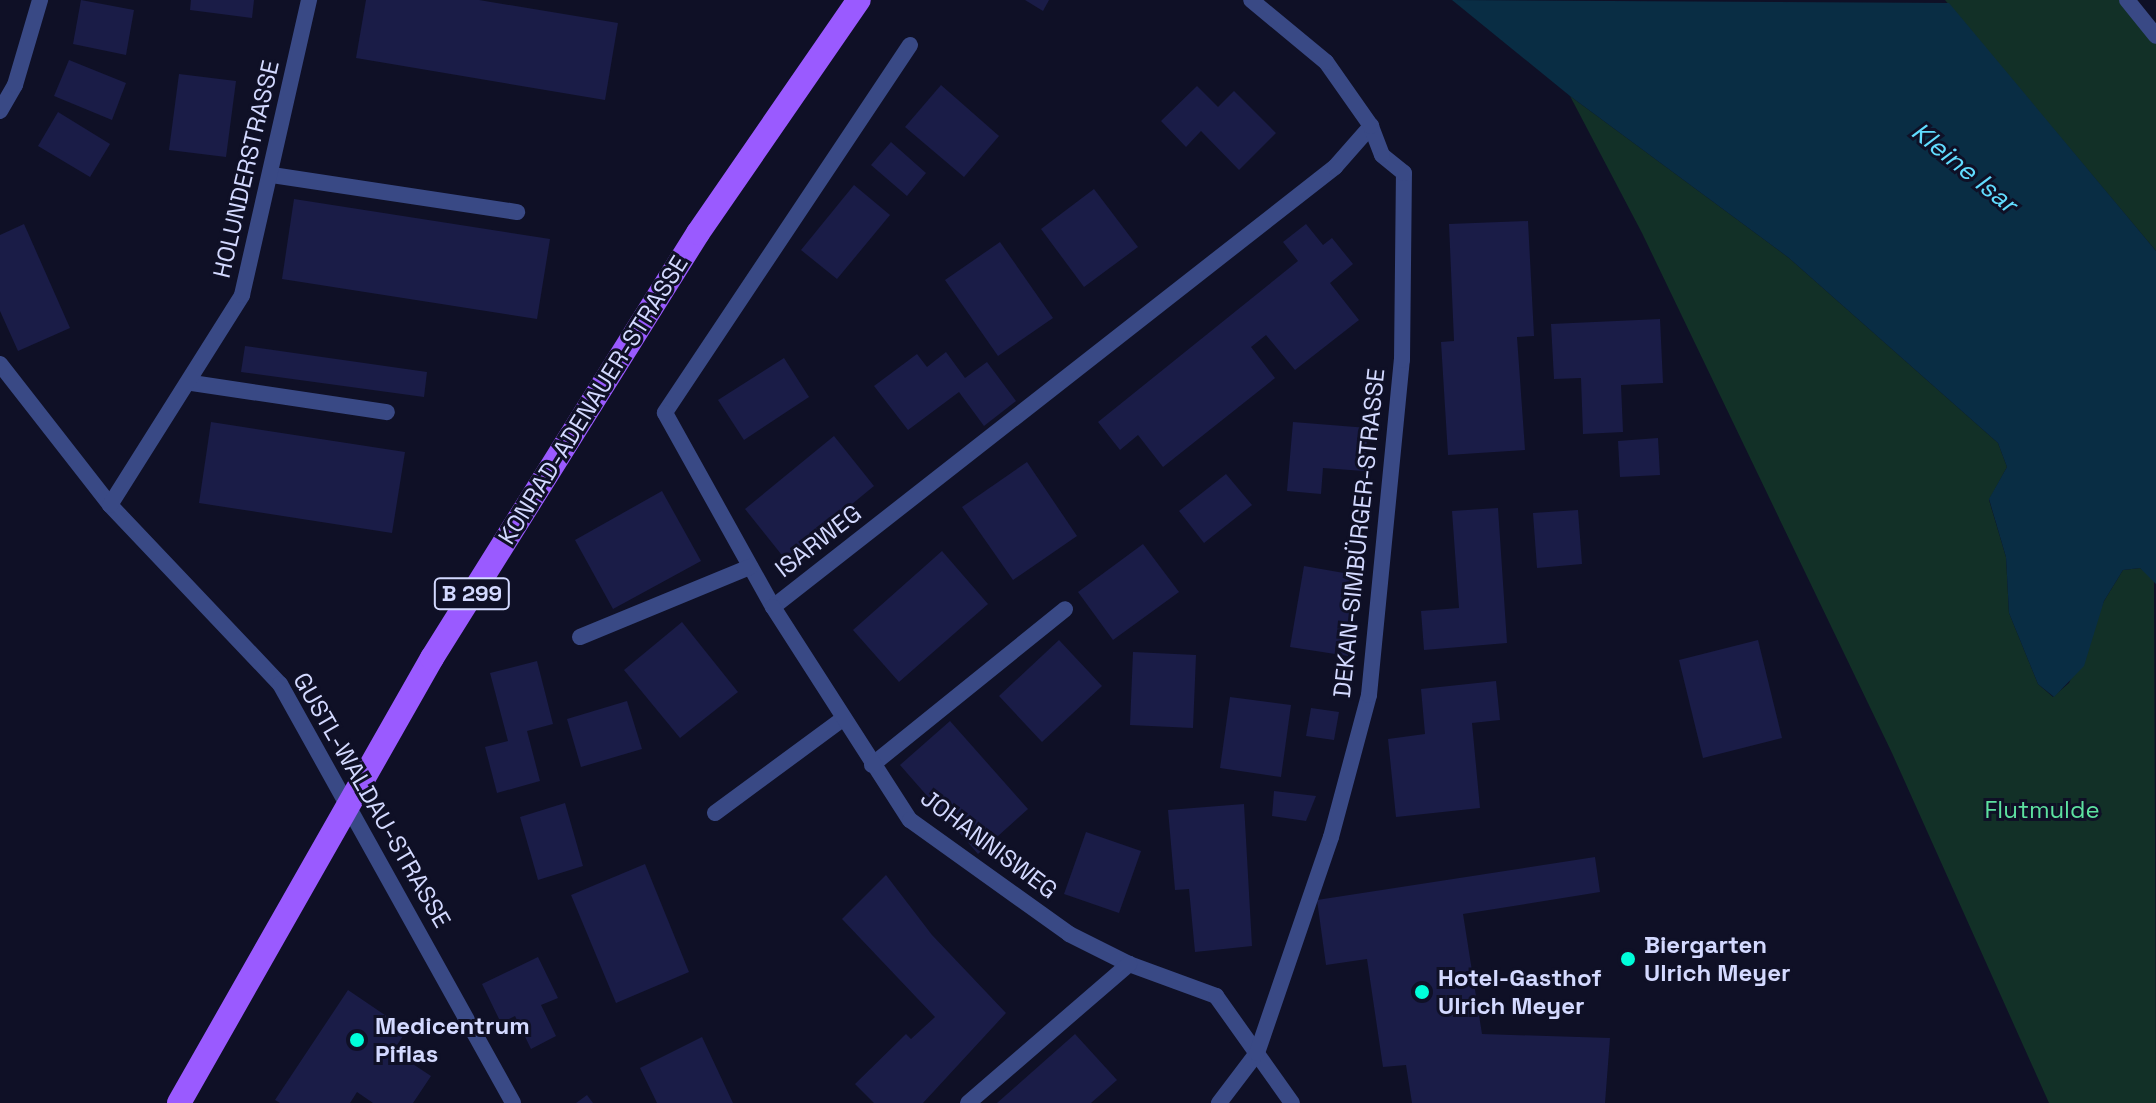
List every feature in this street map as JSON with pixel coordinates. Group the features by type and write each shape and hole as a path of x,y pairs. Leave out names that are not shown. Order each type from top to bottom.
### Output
{"main road":[{"name":"KONRAD-ADENAUER-STRASSE","path":"179,1103 432,658 698,233 859,0"}],"street":[{"path":"0,111 15,85 40,0"},
{"name":"HOLUNDERSTRASSE","path":"110,505 192,383 242,295 272,175 309,0"},
{"name":"DEKAN-SIMBÜRGER-STRASSE","path":"1219,1103 1257,1053 1331,837 1369,695 1402,360 1404,173 1382,155 1371,126 1326,62 1251,0"},
{"path":"2127,0 2156,36"},
{"name":"ISARWEG","path":"910,45 665,413 773,607 1335,167 1371,126"},
{"path":"272,175 517,212"},
{"name":"GUSTL-WALDAU-STRASSE","path":"0,364 110,505 280,684 350,802 513,1103"},
{"path":"192,383 387,412"},
{"path":"580,637 750,567"},
{"name":"JOHANNISWEG","path":"773,607 841,720 910,820 1069,934 1129,964 1216,996 1292,1103"},
{"path":"872,765 1065,609"},
{"path":"715,813 841,720"},
{"path":"968,1103 1129,964"}],"green space":[{"path":"1945,0 2122,0 2156,38 2156,251"},
{"name":"Flutmulde","path":"1570,96 1789,258 1998,443 2007,467 1989,500 2006,557 2009,613 2038,684 2053,697 2069,683 2104,601 2123,570 2140,568 2154,579 2156,1103 2049,1103 1892,753 1642,233"}],"water":[{"name":"Kleine Isar","path":"1452,0 1949,3 2156,251 2156,584 2140,568 2123,570 2104,601 2084,666 2054,697 2038,684 2009,613 2006,557 1989,499 2007,467 1998,443 1789,258 1570,96"}],"building":[{"path":"81,0 134,10 126,55 73,44"},
{"path":"191,0 254,0 252,18 190,10"},
{"path":"366,0 479,0 618,23 605,100 356,58"},
{"path":"1025,0 1049,0 1043,11"},
{"path":"69,60 126,83 112,120 54,96"},
{"path":"179,74 236,81 226,157 169,150"},
{"path":"941,85 999,136 964,177 905,127"},
{"path":"1197,86 1218,107 1234,91 1276,133 1239,170 1201,131 1186,147 1161,121"},
{"path":"58,112 110,144 90,177 38,146"},
{"path":"891,142 926,173 907,196 871,165"},
{"path":"854,185 890,215 837,279 801,250"},
{"path":"1094,189 1138,247 1084,287 1041,229"},
{"path":"294,199 550,239 537,319 282,279"},
{"path":"1528,221 1534,336 1517,337 1525,450 1448,455 1441,342 1454,341 1449,224"},
{"path":"24,224 70,328 18,351 0,311 0,235"},
{"path":"1306,224 1323,245 1332,238 1353,264 1330,283 1359,320 1295,370 1266,335 1251,347 1275,378 1163,467 1138,435 1120,450 1098,422 1298,261 1283,242"},
{"path":"1000,242 1053,318 998,356 945,280"},
{"path":"1660,319 1663,383 1621,385 1623,432 1583,434 1581,378 1554,379 1551,324"},
{"path":"245,346 427,372 424,397 241,372"},
{"path":"946,352 965,378 987,362 1016,401 984,426 959,392 908,430 874,386 917,354 927,367"},
{"path":"784,358 809,397 744,440 718,400"},
{"path":"211,422 405,452 392,533 199,503"},
{"path":"1293,422 1368,428 1364,471 1323,468 1321,494 1287,491"},
{"path":"834,436 874,486 785,559 745,509"},
{"path":"1658,438 1660,475 1620,477 1618,441"},
{"path":"1027,462 1077,536 1013,580 962,507"},
{"path":"1226,474 1252,505 1204,543 1179,511"},
{"path":"662,491 701,561 613,609 575,540"},
{"path":"1498,508 1507,643 1424,650 1421,611 1459,608 1452,511"},
{"path":"1578,510 1582,564 1537,568 1533,513"},
{"path":"1143,544 1179,592 1113,640 1078,592"},
{"path":"942,551 988,604 899,682 853,630"},
{"path":"1304,566 1361,576 1348,656 1290,647"},
{"path":"682,622 738,692 680,738 624,670"},
{"path":"1059,640 1102,686 1042,742 999,696"},
{"path":"1758,640 1782,738 1703,758 1679,660"},
{"path":"1133,652 1196,655 1193,728 1130,725"},
{"path":"537,661 553,724 527,731 540,781 497,793 485,747 508,741 490,673"},
{"path":"1496,681 1500,720 1472,723 1480,808 1396,817 1388,739 1425,734 1421,689"},
{"path":"1230,697 1291,705 1281,777 1220,768"},
{"path":"627,701 642,749 581,767 567,719"},
{"path":"1311,708 1339,712 1334,740 1306,736"},
{"path":"950,721 1028,809 978,854 900,765"},
{"path":"1274,791 1316,796 1306,821 1272,816"},
{"path":"565,803 583,866 538,880 520,817"},
{"path":"1244,804 1252,946 1195,952 1189,889 1175,890 1168,810"},
{"path":"1086,832 1141,851 1119,913 1064,894"},
{"path":"1595,857 1600,892 1463,914 1482,1034 1610,1038 1605,1103 1412,1103 1406,1065 1383,1067 1367,959 1326,965 1317,900"},
{"path":"645,864 689,972 616,1003 571,895"},
{"path":"886,875 932,935 1006,1013 923,1103 874,1103 855,1084 906,1034 911,1039 935,1017 842,919"},
{"path":"538,957 558,998 541,1005 556,1036 531,1049 515,1016 501,1023 482,984"},
{"name":"Medicentrum Piflas","path":"348,990 407,1030 393,1051 431,1076 413,1103 373,1103 357,1092 350,1103 280,1103 275,1100"},
{"path":"1075,1034 1117,1080 1091,1103 997,1103"},
{"path":"702,1037 733,1103 657,1103 640,1068"},
{"path":"587,1095 593,1103 576,1103"}],"place":[{"name":"Biergarten Ulrich Meyer","path":"1628,959"},
{"name":"Hotel-Gasthof Ulrich Meyer","path":"1422,992"},
{"name":"Medicentrum Piflas","path":"357,1040"}]}
